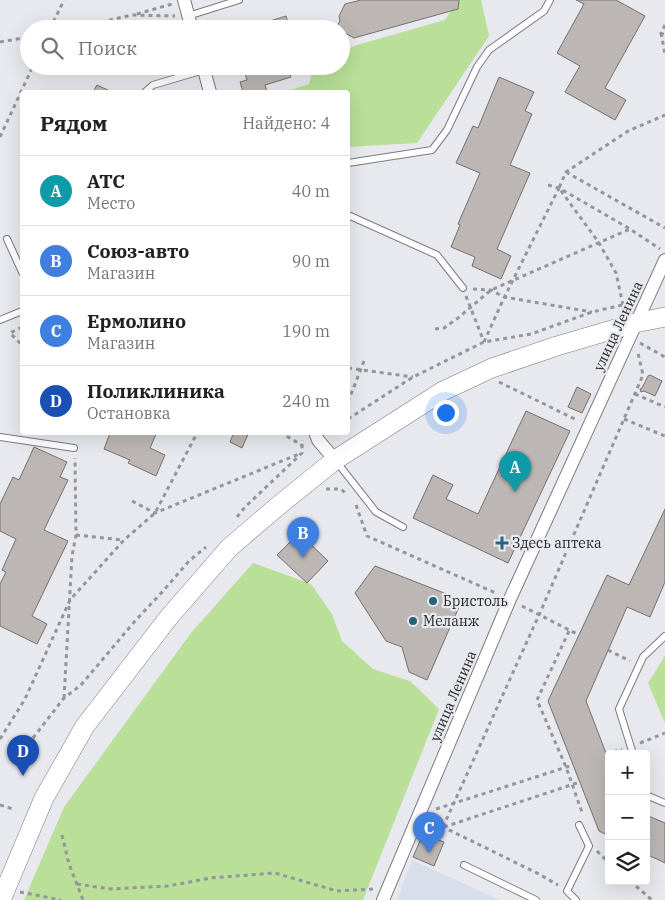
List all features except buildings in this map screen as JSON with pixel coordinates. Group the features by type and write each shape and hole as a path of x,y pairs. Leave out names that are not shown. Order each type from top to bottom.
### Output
{"street":[{"path":"184,0 189,20"},
{"path":"205,75 209,90"},
{"name":"улица Ленина","path":"383,900 510,600 665,260"},
{"path":"3,895 44,798 85,726 169,617 229,548 335,460 443,391 492,368 557,346 635,323 665,317"},
{"path":"317,435 318,440 335,460"}],"lane":[{"path":"188,16 239,0"},
{"path":"350,163 432,150 447,130 477,67 489,50 544,11 550,0"},
{"path":"147,90 153,85 182,75"},
{"path":"350,215 437,255 463,288"},
{"path":"7,239 20,268"},
{"path":"0,320 20,311"},
{"path":"0,437 74,448"},
{"path":"335,460 376,512 403,527"},
{"path":"632,750 619,709 643,657 665,636"},
{"path":"650,797 665,803"},
{"path":"576,900 567,891 589,846 579,825"},
{"path":"464,865 536,900"}],"path":[{"path":"54,20 64,0"},
{"path":"110,20 184,0"},
{"path":"132,15 188,16"},
{"path":"665,25 663,34 665,54"},
{"path":"0,42 20,39"},
{"path":"22,90 29,75"},
{"path":"0,137 20,94"},
{"path":"592,312 504,296 491,290 463,288 484,342 504,296 566,172 628,131 665,115"},
{"path":"566,172 665,228"},
{"path":"548,185 559,188 630,229 665,252"},
{"path":"559,188 599,243 616,273 623,305"},
{"path":"435,329 444,328 491,290 630,229"},
{"path":"20,328 10,334 20,343"},
{"path":"443,827 539,615 643,375 635,341 665,357"},
{"path":"350,397 364,361"},
{"path":"350,368 413,377"},
{"path":"497,381 589,426"},
{"path":"635,394 665,407"},
{"path":"624,419 665,436"},
{"path":"155,513 195,435"},
{"path":"285,435 303,446"},
{"path":"236,518 245,507 302,453 301,438"},
{"path":"64,698 72,556 76,535 74,448"},
{"path":"0,738 25,699 70,600 124,540 155,513 302,453"},
{"path":"324,489 341,489 348,496"},
{"path":"132,501 155,513"},
{"path":"354,502 367,536 510,600 579,635"},
{"path":"76,535 124,540"},
{"path":"33,738 64,698 80,685 134,621 189,561 210,543"},
{"path":"569,631 537,700 566,767 585,819"},
{"path":"608,650 639,666"},
{"path":"618,750 665,733"},
{"path":"419,815 573,765"},
{"path":"410,835 443,827 580,782"},
{"path":"0,805 13,809"},
{"path":"443,827 540,874 567,891"},
{"path":"62,834 69,864 83,900"},
{"path":"594,844 597,853 605,860"},
{"path":"77,884 110,889 168,886 210,878 275,873 337,891 361,890"},
{"path":"635,885 652,900"},
{"path":"3,895 61,900"}],"shaded area":[{"path":"412,860 500,900 397,900"}],"green space":[{"path":"458,0 481,0 489,36 417,143 350,147 350,90 290,90 309,84 312,75 350,75 350,48 445,20"},
{"path":"253,563 311,584 332,614 342,641 373,669 410,681 439,709 363,900 24,900 64,807 191,633"},
{"path":"665,656 665,723 648,683"}],"place":[{"name":"АТС","path":"515,492"},
{"name":"Здесь аптека","path":"502,543"},
{"name":"Союз-авто","path":"303,558"},
{"name":"Бристоль","path":"433,601"},
{"name":"Меланж","path":"413,621"},
{"name":"Поликлиника","path":"23,776"},
{"name":"Ермолино","path":"429,853"}]}
